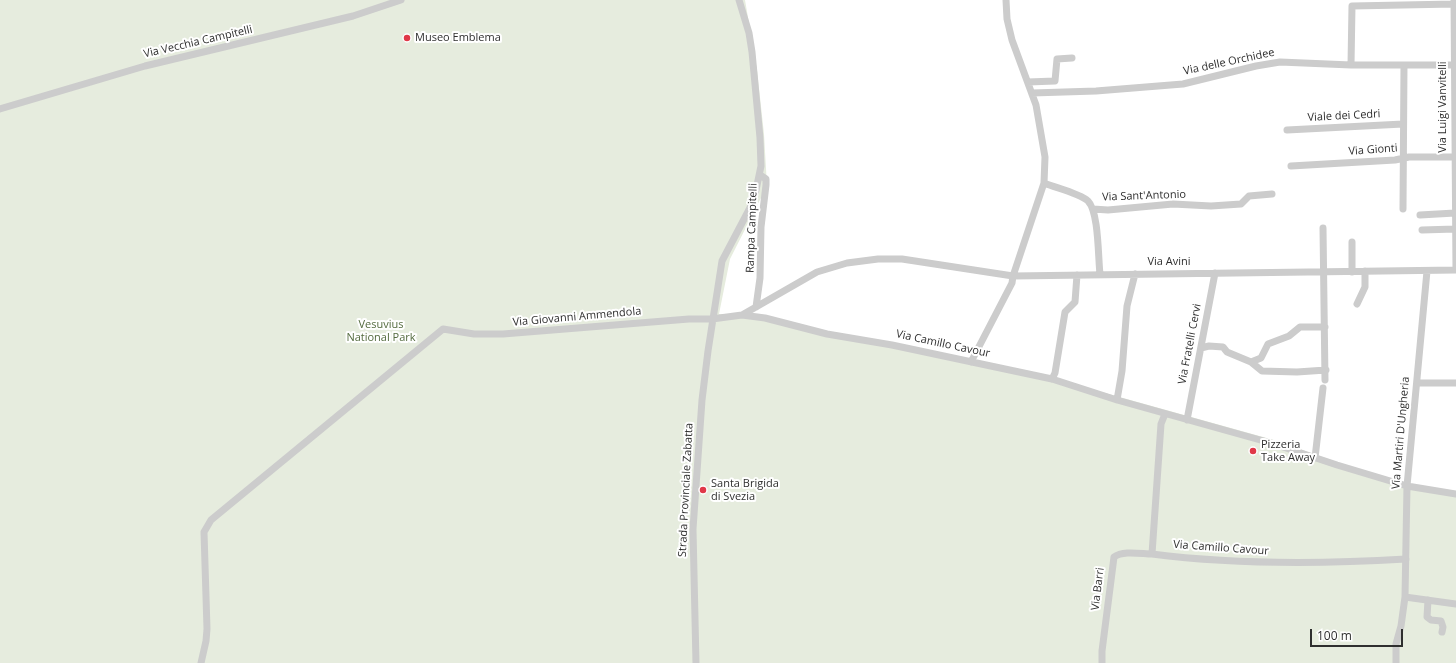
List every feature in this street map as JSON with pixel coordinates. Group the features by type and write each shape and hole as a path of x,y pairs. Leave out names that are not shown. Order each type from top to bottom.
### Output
{"street":[{"name":"Via Vecchia Campitelli","path":"0,109 145,66 346,18 401,0"},
{"path":"739,0 752,52 760,138 760,176"},
{"path":"971,362 1012,283 1044,183 1045,157 1037,110 1012,40 1006,0"},
{"path":"1351,65 1352,6 1454,2"},
{"name":"Via Luigi Vanvitelli","path":"1454,2 1456,270"},
{"path":"1028,82 1055,81 1057,59 1072,58"},
{"name":"Via delle Orchidee","path":"1032,93 1183,84 1256,66 1280,62 1351,65 1454,65"},
{"path":"1403,209 1404,65"},
{"name":"Viale dei Cedri","path":"1287,130 1403,124"},
{"name":"Via Gionti","path":"1291,166 1403,158 1455,157"},
{"name":"Rampa Campitelli","path":"756,307 760,278 761,227 766,186 766,179 760,176"},
{"name":"Strada Provinciale Zabatta","path":"696,663 693,529 694,499 702,400 712,319 722,261 752,204 760,176"},
{"name":"Via Sant'Antonio","path":"1044,183 1084,198 1093,209 1108,210 1173,204 1212,206 1241,204 1249,196 1272,194"},
{"path":"1093,209 1095,214 1100,274"},
{"path":"1420,215 1455,213"},
{"path":"1323,228 1325,380"},
{"path":"1422,230 1455,229"},
{"path":"1352,242 1352,272"},
{"name":"Via Avini","path":"742,316 817,272 847,263 870,260 902,259 1013,276 1456,270"},
{"path":"1357,304 1365,287 1364,271"},
{"name":"Via Martiri D'Ungheria","path":"1396,663 1396,644 1401,626 1405,597 1407,486 1427,271"},
{"name":"Via Fratelli Cervi","path":"1187,420 1215,273"},
{"path":"1117,400 1122,371 1127,306 1135,274"},
{"path":"1052,379 1055,373 1065,312 1075,302 1077,275"},
{"name":"Via Camillo Cavour","path":"712,319 742,316 765,318 827,334 892,345 1052,379 1165,414 1251,437 1407,486 1456,494"},
{"name":"Via Giovanni Ammendola","path":"201,663 206,641 204,532 211,520 443,330 474,334 502,334 689,319 712,319"},
{"path":"1250,362 1262,358 1268,344 1289,336 1300,327 1325,327"},
{"path":"1201,348 1209,346 1223,347 1230,354 1239,356 1262,371 1296,372 1326,370"},
{"path":"1417,383 1456,383"},
{"path":"1315,458 1323,388"},
{"path":"1152,554 1161,424 1165,414"},
{"name":"Via Barri","path":"1102,663 1103,643 1114,557 1117,555 1132,553 1152,554"},
{"name":"Via Camillo Cavour","path":"1152,554 1202,560 1292,564 1406,559"},
{"path":"1405,597 1456,604"},
{"path":"1428,600 1423,618 1441,621 1443,627 1442,632"}],"green space":[{"name":"Vesuvius National Park","path":"0,0 745,0 757,70 764,134 767,186 730,259 719,314 760,315 799,326 1037,374 1281,442 1340,464 1403,483 1456,491 1456,663 0,663"}],"place":[{"name":"Museo Emblema","path":"407,38"},
{"name":"Pizzeria Take Away","path":"1253,451"},
{"name":"Santa Brigida di Svezia","path":"703,490"}]}
